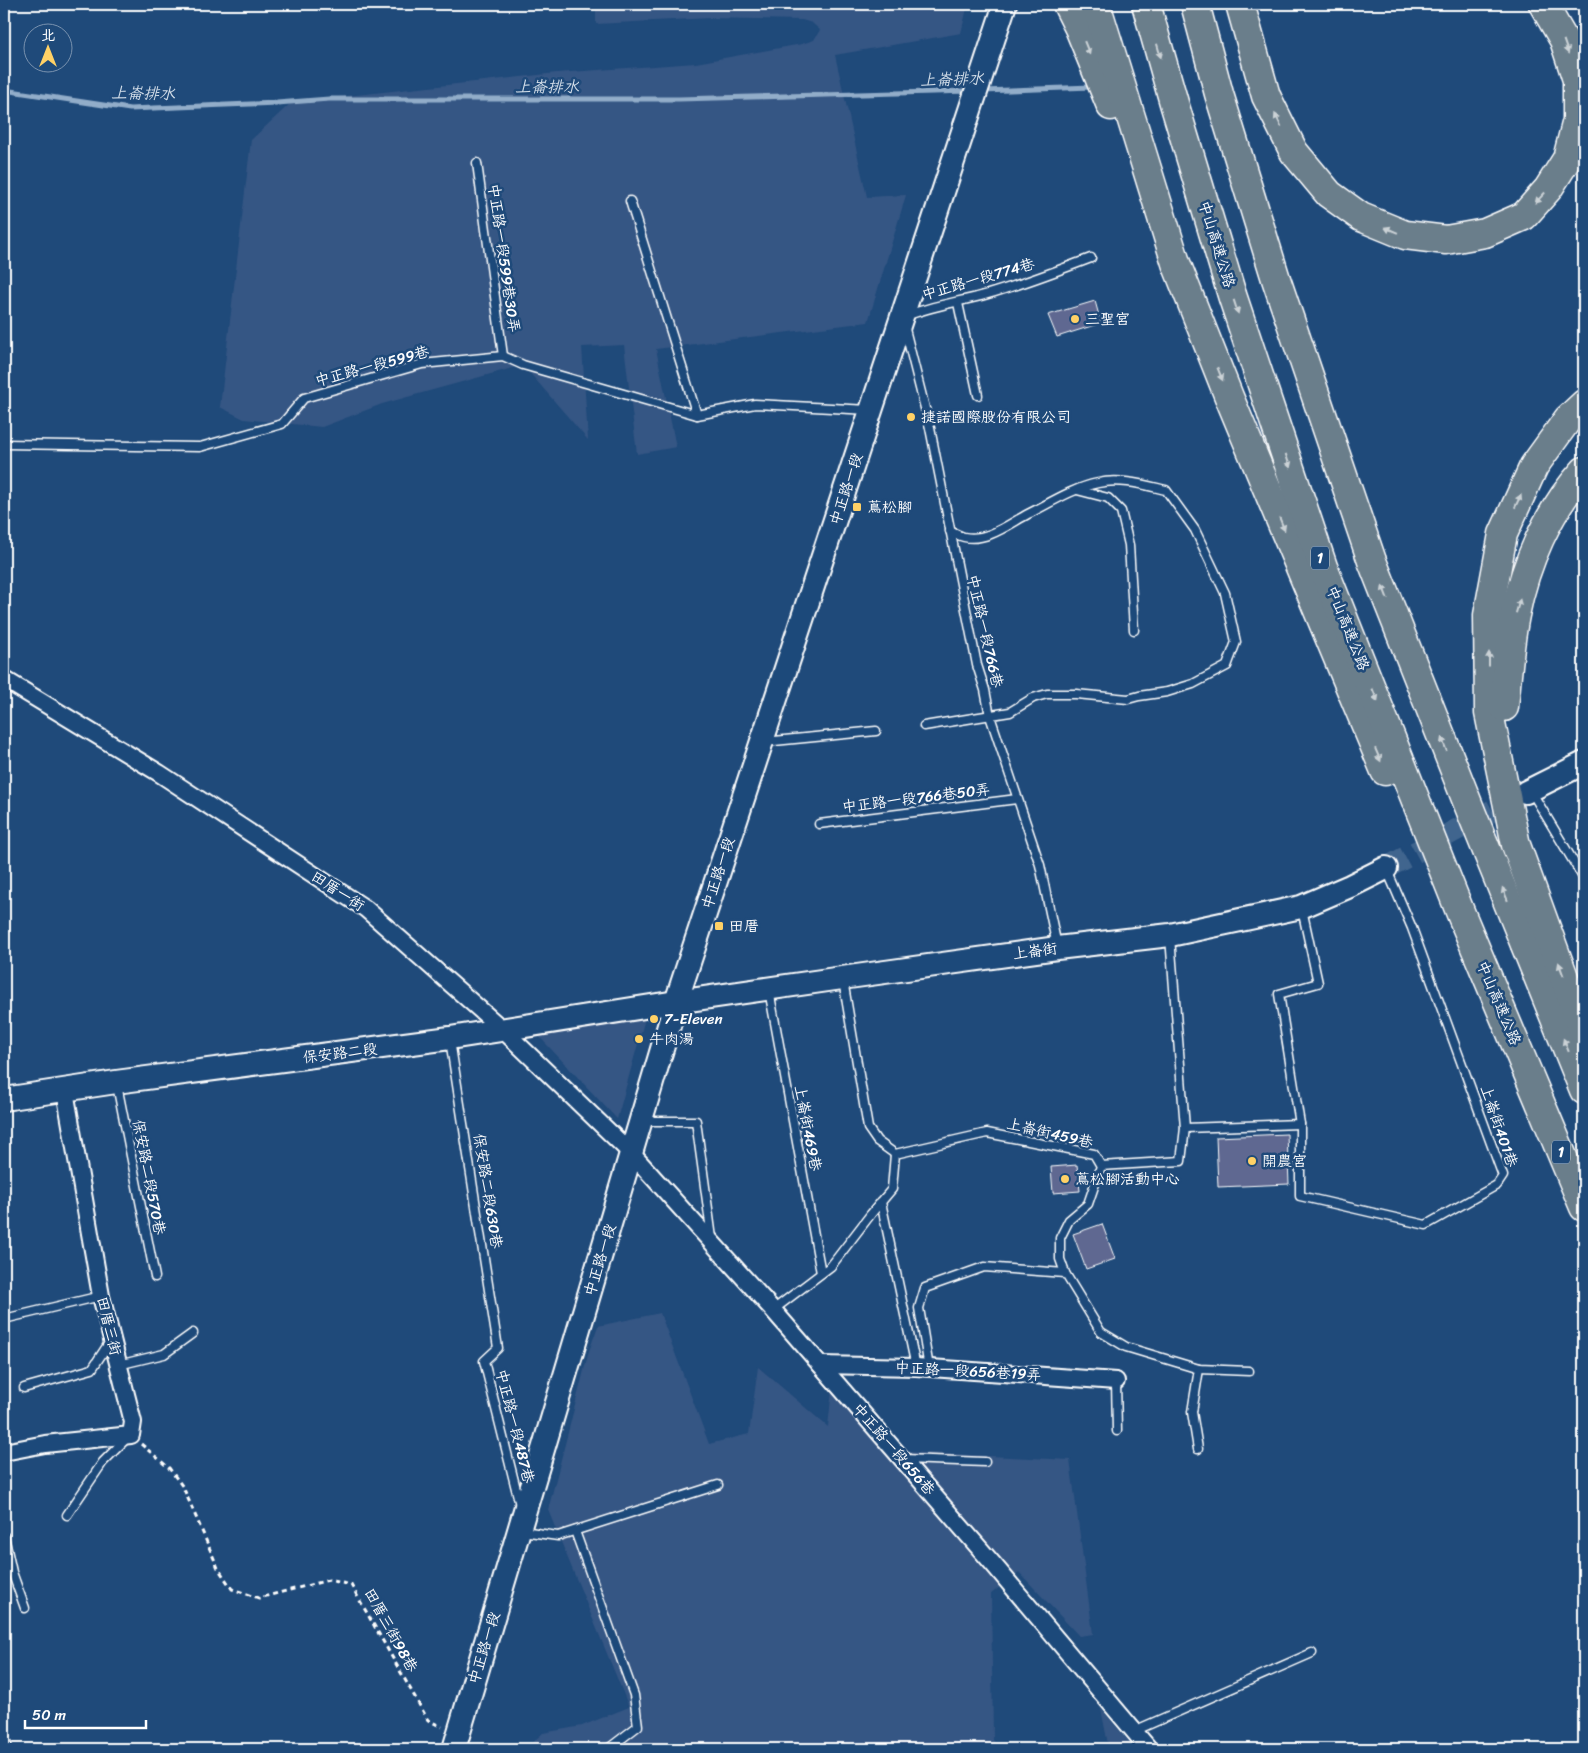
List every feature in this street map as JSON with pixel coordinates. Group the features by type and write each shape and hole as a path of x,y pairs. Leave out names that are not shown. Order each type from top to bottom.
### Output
{"highway":[{"path":"1068,4 1116,118 1166,254 1176,263"},
{"path":"1096,4 1176,263 1229,398 1434,885 1461,914"},
{"name":"中山高速公路","path":"1146,4 1230,286 1323,567 1461,914 1584,1207"},
{"path":"1195,4 1276,279 1372,560 1584,1090"},
{"path":"1240,4 1266,96 1294,152 1329,194 1361,217 1405,235 1446,240 1485,233 1524,216 1548,189 1566,159 1577,120 1577,80 1564,40 1544,4"},
{"path":"1584,404 1568,419 1534,466 1503,534 1488,615 1489,713 1516,846 1584,1032"},
{"path":"1516,846 1503,714 1515,615 1530,561 1547,523 1584,471"}],"main road":[{"name":"中正路一段","path":"456,1742 676,1002 1005,4"},
{"path":"1528,791 1584,763"},
{"name":"上崙街","path":"676,1002 1057,948 1170,935 1301,908 1386,868"},
{"name":"保安路二段","path":"4,1100 116,1082 450,1038 676,1002"}],"street":[{"name":"田厝一街","path":"4,679 159,773 366,908 502,1029 632,1154"},
{"name":"田厝三街","path":"65,1090 101,1296 133,1422 131,1434"},
{"name":"中正路一段656巷","path":"632,1154 821,1365 994,1565 1149,1749"},
{"name":"中正路一段656巷19弄","path":"821,1365 923,1367 1116,1381"},
{"path":"4,1452 44,1444 131,1434"}],"lane":[{"name":"中正路一段599巷30弄","path":"477,163 503,356"},
{"path":"630,201 697,415"},
{"name":"中正路一段774巷","path":"902,318 926,308 958,303 1016,286 1091,258"},
{"path":"958,303 978,395"},
{"name":"中正路一段766巷","path":"902,318 930,428 977,665 985,690 990,716 1040,865 1057,948"},
{"name":"中正路一段599巷","path":"4,444 200,447 282,424 304,398 422,364 503,356 523,365 697,415 755,404 871,410"},
{"path":"924,726 1010,712 1033,698 1047,694 1076,694 1128,699 1167,692 1194,684 1227,666 1236,642 1225,593 1195,530 1166,490 1126,481 1099,482 1076,489 1007,527 984,536 965,537 950,531"},
{"path":"1076,489 1108,498 1121,510 1129,545 1134,630"},
{"path":"762,742 876,730"},
{"path":"1528,791 1584,879"},
{"name":"中正路一段766巷50弄","path":"819,824 1017,799"},
{"name":"上崙街401巷","path":"1301,908 1318,983 1279,994 1300,1124 1300,1196 1426,1225 1497,1186 1503,1176 1412,928 1386,868"},
{"path":"1101,1166 1181,1161 1185,1128 1170,935"},
{"path":"773,1310 830,1266 892,1189 895,1154 877,1141 868,1128 842,978"},
{"name":"上崙街469巷","path":"768,988 821,1273"},
{"name":"保安路二段630巷","path":"450,1038 498,1348"},
{"name":"保安路二段570巷","path":"116,1082 155,1277"},
{"path":"642,1121 696,1121 713,1243"},
{"path":"1185,1128 1300,1124"},
{"name":"上崙街459巷","path":"895,1154 986,1133 1094,1154 1101,1166 1088,1204 1069,1220 1060,1238 1060,1259 1064,1273 1101,1332 1126,1347 1199,1368 1249,1371"},
{"path":"881,1202 923,1367"},
{"path":"923,1367 919,1308 925,1288 984,1267 1064,1273"},
{"path":"4,1319 101,1296"},
{"path":"118,1365 164,1354 193,1333"},
{"path":"24,1388 92,1369 112,1339"},
{"name":"中正路一段487巷","path":"498,1348 484,1360 522,1524"},
{"path":"1198,1449 1192,1412 1199,1368"},
{"path":"1116,1381 1117,1431"},
{"path":"67,1515 103,1462 131,1434"},
{"path":"902,1459 985,1462"},
{"path":"522,1524 558,1536 718,1485"},
{"path":"575,1531 634,1695 638,1726 608,1749"},
{"path":"4,1536 12,1572 24,1608"},
{"path":"1134,1731 1312,1653"},
{"path":"4,1734 8,1749"}],"path":[{"name":"田厝三街98巷","path":"131,1434 169,1468 183,1488 218,1568 232,1589 259,1598 329,1580 351,1585 428,1720 456,1742"}],"shaded area":[{"path":"596,4 968,4 961,33 835,55 867,197 906,195 868,322 656,349 676,447 637,454 624,345 582,347 588,440 523,365 382,404 322,427 244,419 220,407 251,140 292,102 557,73 696,63 802,44 814,40 820,30 812,23 802,20 710,18 596,24"},
{"path":"646,1015 617,1119 534,1031"},
{"path":"660,1313 709,1444 749,1434 758,1367 828,1427 832,1389 889,1451 1070,1460 1093,1634 1079,1636 1019,1572 991,1594 993,1740 999,1749 525,1749 543,1733 582,1726 629,1707 548,1510 589,1351 598,1326"},
{"path":"1101,1709 1135,1749 1109,1749"}],"building":[{"name":"三聖宮","path":"1095,301 1101,323 1057,337 1048,315"},
{"name":"開農宮","path":"1287,1134 1289,1184 1218,1187 1216,1137"},
{"name":"蔦松腳活動中心","path":"1077,1165 1080,1191 1053,1193 1051,1167"},
{"path":"1102,1224 1115,1259 1086,1269 1073,1234"}],"waterway":[{"name":"上崙排水","path":"983,91 1092,87"},
{"name":"上崙排水","path":"4,90 130,109 329,99 679,99 969,91"}],"tunnel":[{"path":"1386,868 1521,795"}],"place":[{"name":"三聖宮","path":"1075,319"},
{"name":"捷諾國際股份有限公司","path":"911,417"},
{"name":"蔦松腳","path":"857,507"},
{"name":"田厝","path":"719,926"},
{"name":"7-Eleven","path":"654,1019"},
{"name":"牛肉湯","path":"639,1039"},
{"name":"開農宮","path":"1252,1161"},
{"name":"蔦松腳活動中心","path":"1065,1179"}]}
